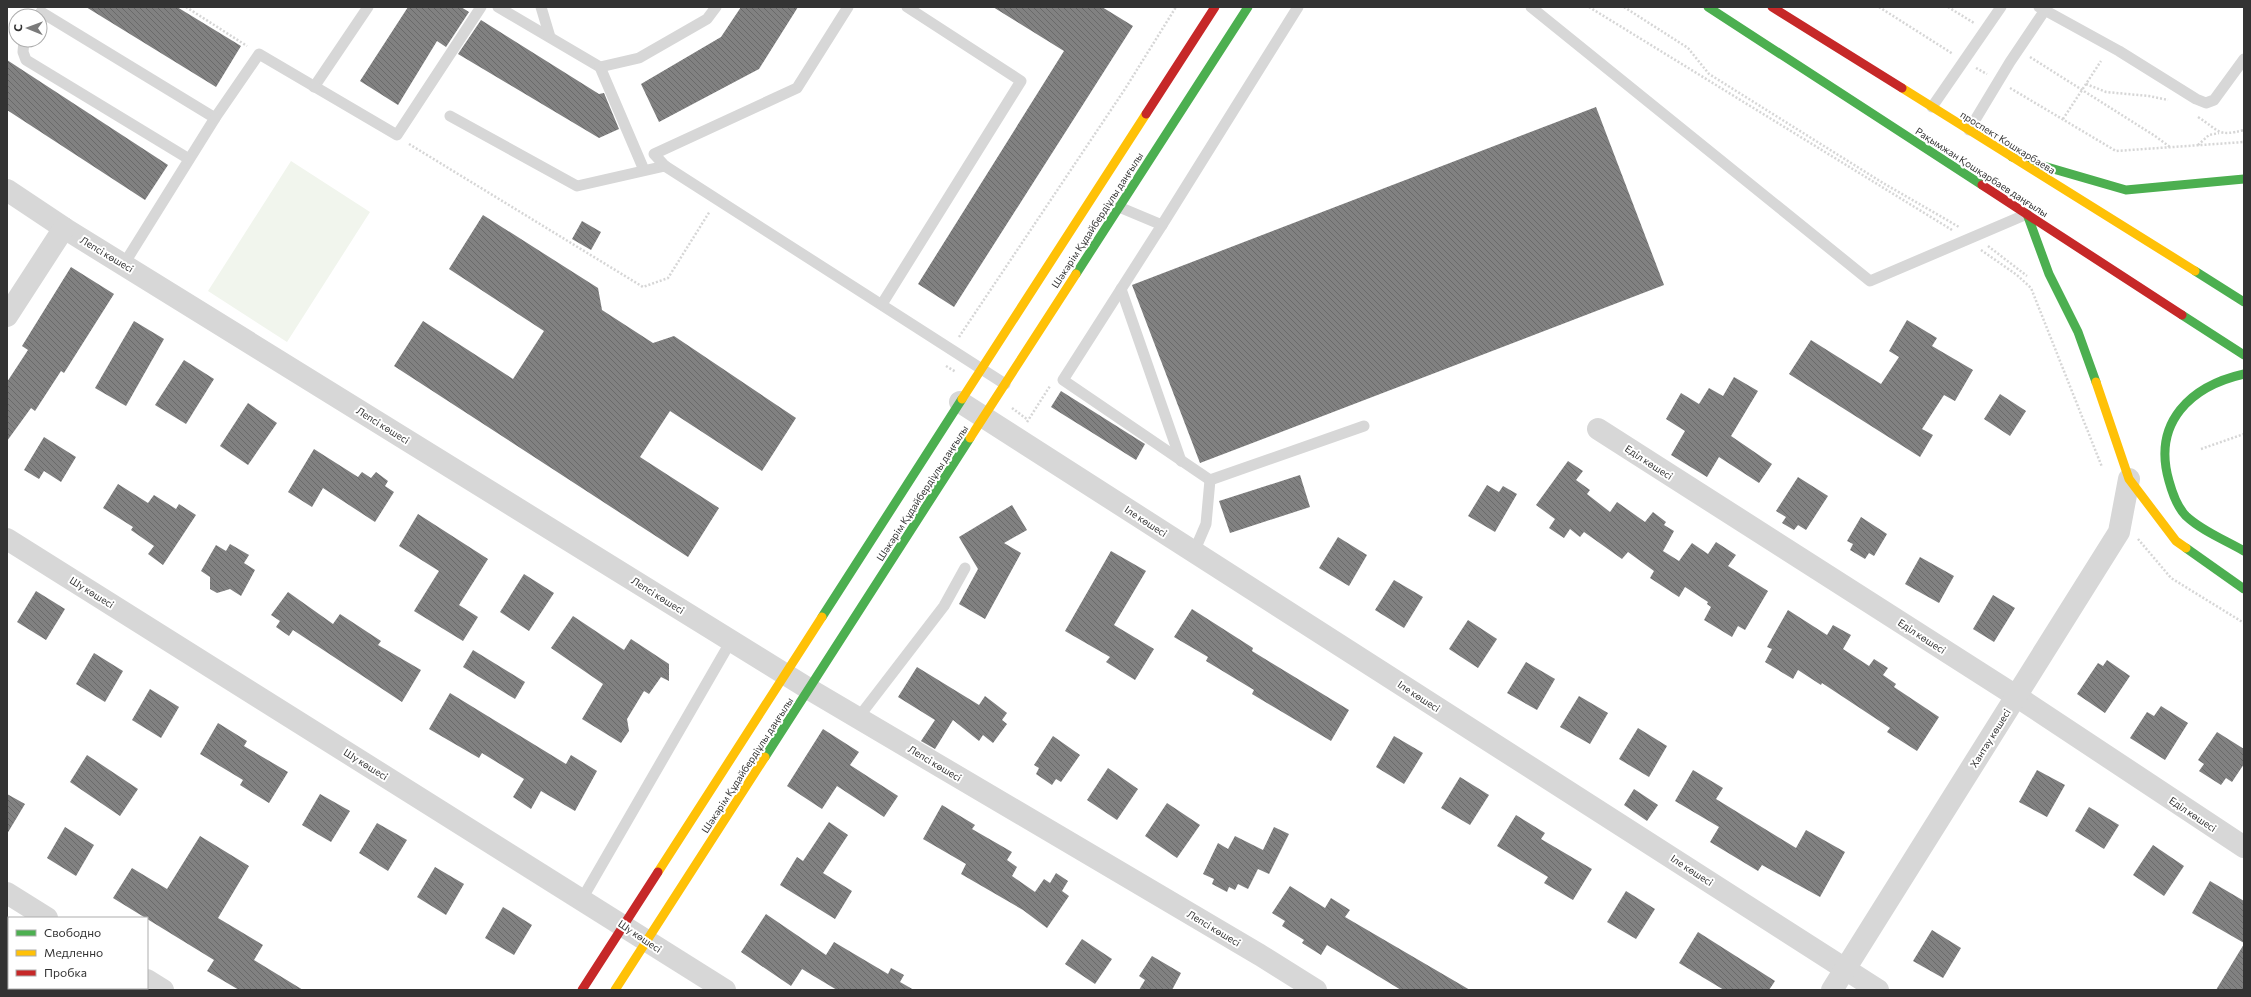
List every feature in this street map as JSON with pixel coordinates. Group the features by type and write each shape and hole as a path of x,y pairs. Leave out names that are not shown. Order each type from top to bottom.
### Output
{"main road":[{"name":"Шәкәрім Құдайбердіұлы даңғылы","path":"582,990 1215,7"},
{"name":"Шәкәрім Құдайбердіұлы даңғылы","path":"615,990 1248,7"},
{"name":"Рақымжан Қошқарбаев даңғылы","path":"1708,7 2244,354"},
{"name":"проспект Кошкарбаева","path":"1772,7 1789,12 1932,107 2244,302"},
{"path":"2012,157 2126,190 2244,178"},
{"path":"2027,214 2049,274 2078,332 2108,414 2129,479 2176,541 2244,589"},
{"path":"2244,374 2218,380 2195,394 2177,414 2167,439 2165,466 2172,493 2186,516 2244,551"}],"street":[{"name":"Лепсі көшесі","path":"7,190 64,228 809,689 1260,955 1316,990"},
{"path":"7,316 64,228"},
{"name":"Іле көшесі","path":"960,402 1846,968 1878,990"},
{"name":"Еділ көшесі","path":"1598,429 2016,696 2244,848"},
{"name":"Хантау көшесі","path":"1832,990 2119,532 2129,479"},
{"name":"Шу көшесі","path":"7,539 624,925 646,941 725,990"},
{"path":"7,893 45,917"},
{"path":"148,981 163,990"}],"lane":[{"path":"314,87 368,7"},
{"path":"124,264 215,118 259,54 397,136 481,7"},
{"path":"498,7 600,67 644,170"},
{"path":"541,7 550,37"},
{"path":"600,67 639,58 707,19 716,7"},
{"path":"848,7 797,88 654,154 665,166 952,348 1005,384"},
{"path":"882,304 1021,81 907,7"},
{"path":"1210,480 1063,380 1298,7"},
{"path":"1531,7 1870,281 2027,214"},
{"path":"1932,107 2001,7"},
{"path":"1969,130 2042,9 2170,81 2196,99 2206,102 2214,100 2244,59"},
{"path":"48,18 215,118"},
{"path":"23,48 26,60 189,159"},
{"path":"450,116 577,186 665,166"},
{"path":"1119,207 1162,225"},
{"path":"1121,289 1181,461"},
{"path":"1210,480 1364,426"},
{"path":"1194,552 1206,524 1210,480"},
{"path":"858,718 944,606 965,568"},
{"path":"582,899 731,641"}],"path":[{"path":"186,7 259,54"},
{"path":"952,348 1120,96 1176,7"},
{"path":"1589,7 1971,238"},
{"path":"1624,7 1688,48 1709,74 1971,238 2030,278"},
{"path":"1879,7 1964,61 2116,151 2244,142"},
{"path":"1948,7 1976,25"},
{"path":"2025,63 2029,57 2170,147"},
{"path":"2063,119 2101,61"},
{"path":"2009,87 2013,81"},
{"path":"2086,84 2106,92 2149,96 2171,101"},
{"path":"2193,114 2219,133"},
{"path":"2197,146 2209,135 2219,133 2227,134 2244,130"},
{"path":"397,136 643,287 668,278 717,198"},
{"path":"2201,448 2244,434"}],"shaded area":[{"path":"291,161 370,212 287,342 208,291"}],"building":[{"path":"86,7 177,7 241,46 216,87"},
{"path":"408,7 461,7 469,12 446,47 437,41 398,105 360,81"},
{"path":"741,7 798,7 759,69 659,122 641,84 721,37"},
{"path":"993,7 1102,7 1133,26 954,307 918,284 1064,51"},
{"path":"481,20 599,94 604,93 619,129 599,138 458,54"},
{"path":"7,60 168,165 145,200 7,110"},
{"path":"1596,107 1664,285 1200,463 1132,285"},
{"path":"483,215 598,288 602,310 653,343 674,336 796,418 762,471 670,411 640,457 719,508 688,557 394,366 423,321 513,379 544,331 449,269"},
{"path":"582,221 601,232 591,250 572,239"},
{"path":"71,267 114,294 64,373 61,371 35,411 31,408 7,441 7,382 28,350 22,346"},
{"path":"1907,320 1937,338 1932,346 1973,370 1955,401 1944,395 1922,429 1933,435 1920,457 1789,374 1811,340 1881,384 1899,357 1889,351"},
{"path":"134,321 164,339 126,406 95,388"},
{"path":"184,360 214,379 186,424 155,405"},
{"path":"1734,377 1758,391 1731,436 1772,464 1759,483 1719,457 1707,477 1671,455 1685,431 1666,419 1681,393 1699,404 1709,388 1723,396"},
{"path":"1061,391 1145,444 1136,460 1051,407"},
{"path":"2000,394 2026,411 2010,436 1984,419"},
{"path":"248,403 277,423 248,465 220,446"},
{"path":"44,437 76,457 61,482 44,471 39,479 24,470"},
{"path":"314,449 358,477 362,472 371,478 376,472 388,481 385,486 394,492 375,522 323,488 312,507 288,492"},
{"path":"1568,461 1583,471 1576,480 1590,490 1587,494 1610,512 1617,502 1645,522 1653,512 1666,522 1664,525 1674,531 1663,551 1679,561 1692,543 1708,554 1716,542 1736,555 1728,566 1768,591 1745,630 1738,626 1732,637 1704,620 1711,607 1707,604 1708,602 1685,587 1679,597 1650,578 1654,571 1628,552 1622,559 1584,532 1580,537 1570,529 1564,538 1549,528 1555,519 1536,505"},
{"path":"1300,475 1310,507 1230,533 1219,501"},
{"path":"1798,477 1828,496 1806,530 1798,525 1794,530 1782,523 1786,517 1776,511"},
{"path":"118,484 148,503 154,495 176,509 179,504 196,515 163,565 148,554 154,546 131,530 133,527 103,508"},
{"path":"1487,485 1499,492 1503,486 1517,494 1495,532 1468,516"},
{"path":"1012,505 1027,530 1004,543 1021,553 985,619 959,604 978,569 959,537"},
{"path":"418,514 488,559 459,605 478,617 463,641 414,611 439,571 399,546"},
{"path":"1861,517 1887,534 1874,556 1869,553 1865,559 1850,550 1853,544 1847,541"},
{"path":"1338,537 1367,555 1349,586 1319,568"},
{"path":"230,544 249,555 244,563 255,570 241,596 230,589 217,593 210,589 210,577 201,571 216,545 226,551"},
{"path":"1111,551 1146,571 1114,625 1154,649 1135,680 1106,662 1110,657 1065,631"},
{"path":"1920,557 1954,576 1939,603 1905,584"},
{"path":"524,574 554,593 529,631 500,612"},
{"path":"1394,580 1423,597 1404,628 1375,610"},
{"path":"36,591 65,609 46,640 17,622"},
{"path":"288,592 333,624 340,614 381,641 378,645 421,670 402,702 293,630 289,636 276,627 280,621 271,615"},
{"path":"1993,595 2015,608 1994,642 1973,629"},
{"path":"1192,609 1253,648 1252,651 1349,710 1331,741 1252,694 1254,690 1206,661 1208,657 1174,637"},
{"path":"1788,610 1827,635 1833,625 1851,635 1843,649 1869,666 1874,659 1888,668 1883,675 1896,684 1894,687 1939,717 1917,751 1887,732 1890,728 1822,683 1821,685 1798,670 1793,679 1765,662 1772,649 1767,647"},
{"path":"573,616 624,650 631,639 669,664 669,681 661,677 649,694 644,691 627,719 629,731 621,743 582,719 603,684 551,648"},
{"path":"1468,620 1497,639 1478,668 1449,649"},
{"path":"473,650 525,682 515,699 463,667"},
{"path":"94,653 123,671 105,702 76,684"},
{"path":"2107,660 2130,676 2105,713 2077,694 2098,663 2103,666"},
{"path":"1526,662 1555,679 1537,710 1507,693"},
{"path":"917,667 979,705 985,696 1007,713 1002,720 1007,724 993,743 983,735 979,741 953,720 935,749 921,741 935,720 898,697"},
{"path":"150,689 179,707 161,738 132,720"},
{"path":"450,693 566,764 571,755 597,771 575,811 541,791 531,809 513,797 524,779 482,753 479,758 429,729"},
{"path":"1579,696 1608,713 1590,744 1560,727"},
{"path":"2161,706 2188,723 2165,760 2130,738 2147,712 2154,716"},
{"path":"218,723 247,741 244,746 288,772 269,803 240,785 243,780 200,754"},
{"path":"1638,728 1667,746 1649,777 1619,759"},
{"path":"823,729 859,752 850,765 898,796 884,817 837,786 822,809 787,786"},
{"path":"2217,732 2244,749 2244,764 2232,782 2226,778 2221,785 2199,771 2204,764 2198,760"},
{"path":"1053,736 1080,755 1061,782 1056,779 1052,785 1036,774 1039,768 1034,765"},
{"path":"1394,736 1423,753 1404,784 1376,767"},
{"path":"87,755 138,789 120,816 70,782"},
{"path":"1108,768 1138,789 1117,820 1087,800"},
{"path":"1693,770 1723,788 1716,799 1796,848 1806,830 1845,852 1820,897 1762,865 1758,871 1710,842 1719,827 1675,801"},
{"path":"2037,770 2065,785 2047,817 2019,802"},
{"path":"1460,777 1489,795 1470,825 1441,808"},
{"path":"1634,789 1658,805 1647,821 1624,805"},
{"path":"7,794 25,804 7,834"},
{"path":"320,794 350,811 331,842 302,825"},
{"path":"1167,803 1200,825 1177,858 1145,836"},
{"path":"942,805 975,825 972,829 1012,852 1007,860 1017,867 1012,876 1035,892 1044,879 1050,883 1056,873 1068,881 1062,891 1069,896 1047,928 1023,910 961,874 966,864 923,839"},
{"path":"2089,807 2119,825 2104,849 2075,831"},
{"path":"1516,815 1545,833 1541,839 1592,869 1573,900 1544,883 1548,877 1497,846"},
{"path":"829,822 848,835 823,873 852,891 835,919 780,885 797,857 803,861"},
{"path":"377,823 407,840 388,871 359,853"},
{"path":"65,827 94,845 76,876 47,858"},
{"path":"1274,827 1289,834 1269,874 1258,869 1248,889 1238,884 1235,890 1229,887 1227,892 1212,884 1214,879 1203,874 1218,843 1228,849 1235,836 1263,850"},
{"path":"200,836 249,866 218,918 263,945 254,960 303,990 239,990 207,971 214,960 148,919 148,917 144,917 113,898 132,868 167,889"},
{"path":"2153,845 2184,866 2164,896 2133,875"},
{"path":"435,867 464,884 446,915 417,897"},
{"path":"2210,881 2244,901 2244,943 2192,913"},
{"path":"1290,886 1325,908 1331,898 1350,910 1345,917 1470,990 1401,990 1327,945 1321,955 1302,943 1304,940 1282,926 1285,921 1272,913"},
{"path":"1626,891 1655,909 1636,939 1607,922"},
{"path":"503,907 532,925 514,955 485,938"},
{"path":"766,914 826,955 834,942 888,974 891,968 904,975 900,982 914,990 837,990 802,969 791,986 741,952"},
{"path":"1932,930 1961,948 1943,978 1913,961"},
{"path":"1698,932 1775,981 1769,990 1724,990 1679,963"},
{"path":"1082,939 1112,959 1095,984 1065,964"},
{"path":"2244,944 2244,990 2216,990"},
{"path":"1152,956 1181,973 1172,990 1139,990 1145,980 1139,976"}],"traffic: fast":[{"path":"1076,274 1248,7"},
{"path":"1708,7 1982,185"},
{"path":"2012,157 2126,190 2244,179"},
{"path":"2027,214 2049,274 2078,332 2096,382"},
{"path":"2195,271 2244,302"},
{"path":"2182,315 2244,355"},
{"path":"2244,374 2208,387 2192,398 2180,410 2171,424 2166,441 2165,460 2172,490 2183,513 2199,526 2244,551"},
{"path":"822,617 962,399"},
{"path":"765,757 970,438"},
{"path":"2186,548 2244,589"}],"traffic: slow":[{"path":"1902,88 2195,271"},
{"path":"962,399 1146,114"},
{"path":"970,438 1076,274"},
{"path":"2096,382 2129,479 2176,541 2186,548"},
{"path":"658,872 822,617"},
{"path":"615,990 765,757"}],"traffic: jam":[{"path":"1146,114 1215,7"},
{"path":"1772,7 1902,88"},
{"path":"1982,185 2182,315"},
{"path":"582,990 658,872"}]}
